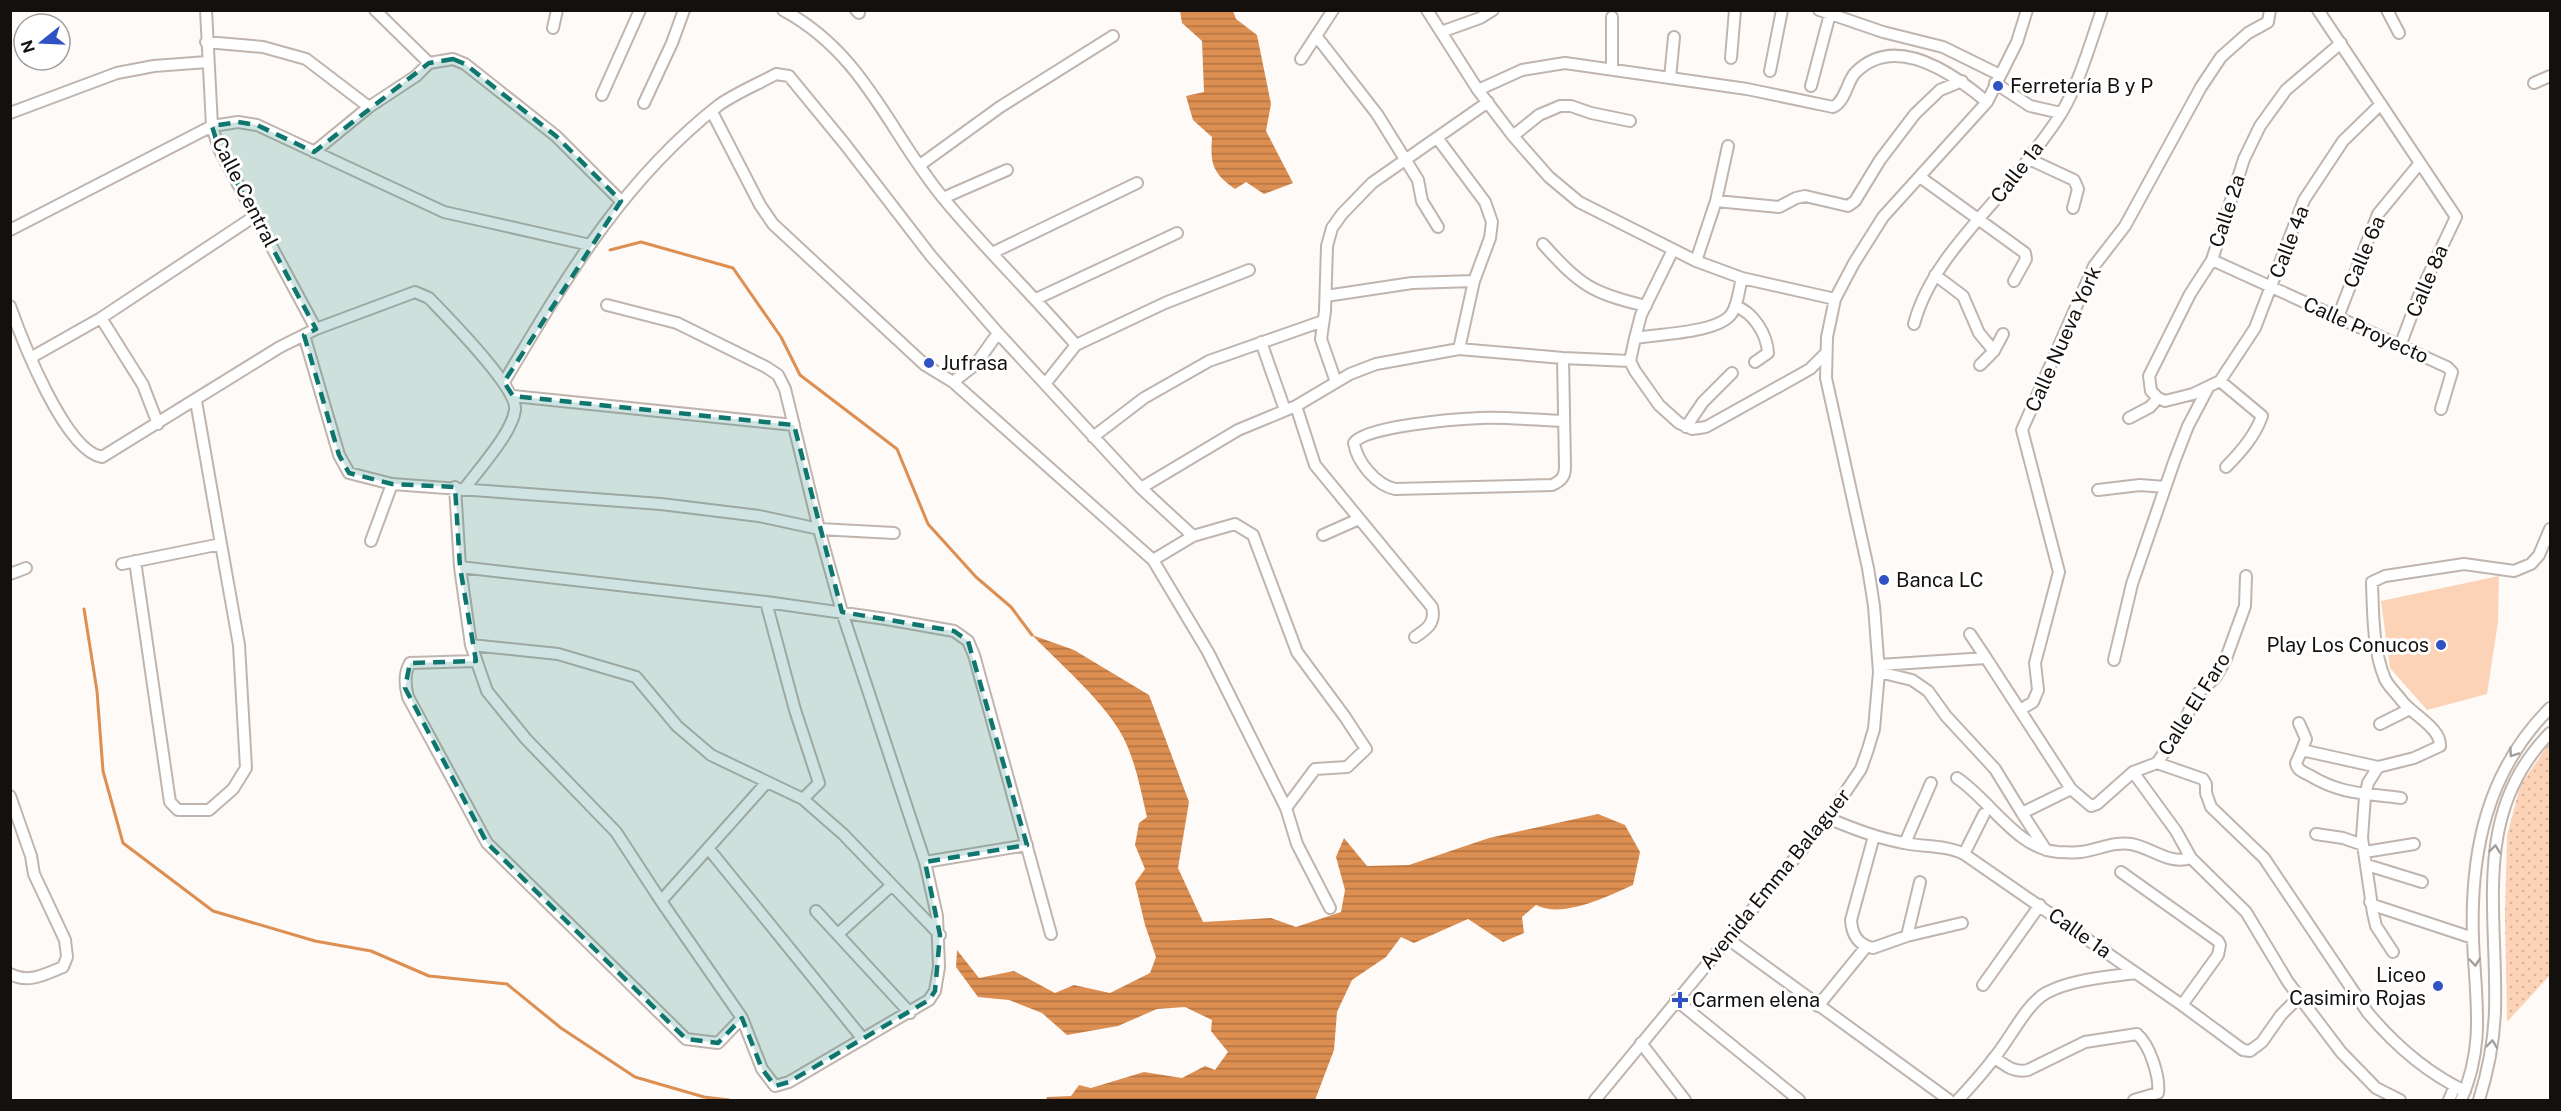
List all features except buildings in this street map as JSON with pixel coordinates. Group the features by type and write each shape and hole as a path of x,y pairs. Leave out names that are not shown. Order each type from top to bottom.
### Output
{"street":[{"name":"Calle Central","path":"206,10 212,126 219,149 316,329"},
{"path":"375,10 429,63"},
{"path":"553,28 557,10"},
{"path":"602,95 640,10"},
{"path":"645,103 684,10"},
{"path":"783,10 801,20 832,44 873,92 943,198 1076,345"},
{"path":"1301,59 1333,10"},
{"path":"1427,10 1478,90 1513,136 1549,177 1578,202 1696,261 1742,278 1835,299"},
{"path":"1441,32 1480,18 1493,10"},
{"path":"1731,58 1735,10"},
{"path":"1770,71 1782,10"},
{"name":"Avenida Emma Balaguer","path":"1595,1101 1828,818 1861,769 1874,729 1879,668 1874,606 1826,378 1825,354 1835,299 1854,263 1884,217 1987,102 2017,42 2027,10"},
{"name":"Calle 1a","path":"1914,324 1920,301 1935,275 2029,159 2061,113 2090,46 2102,10"},
{"name":"Calle Nueva York","path":"2020,710 2033,702 2038,690 2035,663 2059,572 2022,430 2094,266 2125,226 2201,87 2221,57 2248,33 2268,22 2270,10"},
{"path":"2318,10 2420,163"},
{"path":"2387,10 2400,33"},
{"path":"1811,86 1824,12 1883,32 1943,47 1998,79 2030,105 2061,113"},
{"path":"1612,17 1612,69"},
{"path":"920,165 1000,107 1113,36"},
{"path":"1317,37 1377,114 1404,161 1418,180 1422,201 1438,226"},
{"path":"1670,78 1674,37"},
{"path":"206,42 263,47 306,59 369,107"},
{"name":"Calle 2a","path":"2158,398 2151,391 2149,376 2190,294 2211,260 2244,159 2260,126 2286,90 2341,43"},
{"path":"1478,90 1522,70 1565,63 1747,89 1833,107 1840,102 1854,74 1873,60 1885,56 1924,62 1945,70 1987,102"},
{"path":"314,152 369,107 416,76 429,63 453,59 465,64 556,136 621,201"},
{"path":"10,113 117,73 154,66 207,62"},
{"path":"504,382 563,283 621,201 660,157 721,104 776,74 789,76 931,256 998,333 1141,488 1193,536"},
{"path":"2534,83 2550,76"},
{"path":"1716,201 1779,207 1805,196 1848,206 1855,201 1880,160 1915,114 1940,90 1962,81"},
{"path":"1336,382 1321,339 1326,296 1327,246 1332,228 1342,214 1372,183 1488,102"},
{"name":"Calle 4a","path":"2158,398 2171,401 2208,388 2220,381 2255,328 2304,200 2343,141 2381,104"},
{"path":"1513,136 1539,115 1560,106 1571,105 1591,113 1630,122"},
{"path":"712,112 760,205 773,224 925,365 953,382 1153,560 1208,652 1286,808 1297,844 1330,908"},
{"path":"10,230 212,126 238,122 257,125 444,212 590,245"},
{"path":"1438,139 1485,202 1492,222 1490,238 1474,281 1459,350"},
{"path":"1696,261 1716,201 1728,146"},
{"path":"2029,159 2074,180 2078,189 2073,208"},
{"name":"Calle 8a","path":"2400,346 2420,293 2456,217 2420,163"},
{"name":"Calle 6a","path":"2338,317 2378,214 2420,163"},
{"path":"943,198 1007,170"},
{"path":"1920,177 2025,253 2026,258 2014,281"},
{"path":"992,253 1137,183"},
{"path":"32,357 101,318 255,216"},
{"path":"1036,299 1177,233"},
{"path":"1543,244 1580,282 1593,290 1613,298 1646,306"},
{"path":"1673,250 1637,325 1630,361 1659,405 1686,427 1699,429 1721,419 1810,369 1825,354"},
{"name":"Calle Proyecto","path":"2211,260 2451,369 2441,409"},
{"path":"1045,384 1076,345 1165,303 1249,270"},
{"path":"1935,275 1963,296 1978,333 1994,351"},
{"path":"1635,338 1718,325 1731,316 1742,278"},
{"path":"1326,296 1412,283 1474,281"},
{"path":"10,306 14,330 32,357 56,410 75,440 94,456 107,456 280,347 316,329 415,292 429,298 504,382 515,403 515,413 500,442 460,487 460,567 471,645 487,690 526,739 616,832 742,1018 762,1069 775,1086 789,1082 929,1000 935,991 940,935 925,862 843,612 819,528 785,388 778,375 677,323 607,305"},
{"path":"1735,306 1747,312 1756,322 1767,346 1768,353 1755,362"},
{"path":"101,318 143,385 158,424"},
{"path":"1093,437 1144,398 1209,361 1323,321"},
{"path":"953,382 976,364 998,333"},
{"path":"1980,365 1994,351 2003,334"},
{"path":"304,335 339,455 349,473 392,484 460,487 737,513 819,528 894,533"},
{"path":"1261,342 1285,410"},
{"path":"1141,488 1238,430 1296,406 1336,382 1376,364 1459,350 1630,361"},
{"path":"1563,358 1565,473 1559,482 1545,486 1387,488 1360,459 1354,447 1355,440 1361,436 1409,425 1480,418 1564,421"},
{"path":"1686,427 1703,402 1732,373"},
{"path":"2220,381 2262,416 2254,434 2226,467"},
{"path":"2114,660 2132,584 2165,487 2188,426 2208,388"},
{"path":"513,396 794,425"},
{"path":"2129,418 2150,407 2158,398"},
{"path":"135,561 170,802 178,810 209,810 233,789 246,768 239,645 196,401"},
{"path":"1296,406 1314,465 1432,607 1433,621 1428,628 1415,637"},
{"path":"371,541 392,484"},
{"path":"2098,490 2140,485 2165,487"},
{"path":"1323,536 1359,519"},
{"path":"1153,560 1193,536 1235,524 1252,535 1297,652 1346,717 1366,749 1347,767 1315,769 1286,808"},
{"path":"2301,752 2306,751 2378,767 2415,758 2440,746 2440,741 2428,725 2409,709 2386,681 2378,659 2372,582 2385,576 2464,564 2501,571 2514,571 2532,564 2539,555 2550,529"},
{"path":"122,564 221,544"},
{"path":"460,567 843,612 954,632 968,641 974,655 1051,934"},
{"path":"10,574 26,568"},
{"name":"Calle El Faro","path":"2157,763 2183,725 2196,695 2215,678 2225,660 2245,606 2246,576"},
{"path":"766,602 795,710 819,783 803,800"},
{"path":"1970,634 2071,789 2091,806 2097,804 2133,772 2157,763 2203,779 2211,807 2264,858 2368,1013 2405,1051 2429,1070 2455,1086 2463,1096"},
{"path":"471,645 558,654 636,677 677,726 711,755 803,800 843,834 940,935"},
{"path":"1879,668 1986,658"},
{"path":"476,661 410,663 405,688 487,843 687,1039 718,1043 742,1018"},
{"path":"1879,668 1912,680 1928,691 1946,716 1995,768 2047,850"},
{"path":"2463,1096 2473,1065 2479,1006 2473,938 2475,877 2484,820 2501,772 2530,729 2550,708"},
{"path":"2380,724 2409,709"},
{"path":"2300,723 2306,739 2296,763 2299,770 2321,783 2365,796 2401,798"},
{"path":"2479,1101 2487,1075 2495,1010 2493,873 2495,843 2508,797 2527,761 2550,733"},
{"path":"2378,767 2368,783 2365,796 2364,848 2370,902 2376,926 2393,952"},
{"path":"2133,772 2176,831 2191,858 2246,912 2300,997 2341,1052 2368,1080 2385,1094 2400,1101"},
{"path":"1957,778 1973,789 2013,830 2030,843 2047,850 2081,852 2128,843 2177,861 2191,858"},
{"path":"661,901 767,782"},
{"path":"1905,843 1931,783"},
{"path":"2022,813 2071,789"},
{"path":"10,796 31,856 34,874 65,940 67,957 63,967 36,978 24,979 10,974"},
{"path":"1964,854 1984,814"},
{"name":"Calle 1a","path":"1828,818 1874,836 1950,849 1964,854 2182,1005 2238,1047 2250,1051 2262,1042 2281,1015 2300,997"},
{"path":"2316,834 2343,838 2364,848 2414,844"},
{"path":"1874,836 1851,920 1851,930 1857,940 1873,948 1907,936 1962,923"},
{"path":"925,862 1027,845"},
{"path":"708,848 863,1039"},
{"path":"2367,865 2422,882"},
{"path":"2121,872 2218,941 2220,945 2218,955 2182,1005"},
{"path":"1907,936 1920,882"},
{"path":"838,934 892,885"},
{"path":"2370,902 2373,905 2473,938"},
{"path":"1983,985 2040,905"},
{"path":"816,911 910,1013"},
{"path":"1728,939 1949,1101"},
{"path":"1818,1006 1866,946"},
{"path":"1958,1101 1995,1058 2032,1006 2044,994 2098,979 2136,973"},
{"path":"1676,1000 1799,1101"},
{"path":"1995,1058 2020,1072 2085,1042 2137,1034 2145,1040 2159,1085 2158,1093 2134,1101"},
{"path":"1641,1043 1685,1101"},
{"path":"2449,1101 2455,1086"}],"highlighted area":[{"path":"453,59 465,64 556,136 621,201 504,382 513,396 794,425 842,612 954,631 968,641 1027,845 925,862 940,935 935,991 929,1000 789,1082 775,1086 762,1069 742,1018 718,1043 686,1039 487,843 405,688 410,663 476,661 460,567 455,487 392,484 349,473 339,455 304,335 316,329 219,149 212,126 238,122 257,125 314,152 429,63"}],"shaded area":[{"path":"1180,11 1233,11 1236,19 1257,35 1271,104 1266,131 1293,183 1264,194 1246,182 1235,189 1214,168 1212,137 1193,120 1186,96 1204,92 1202,41 1182,23"},
{"name":"Play Los Conucos","path":"2499,576 2498,622 2487,694 2427,710 2390,668 2381,601"},
{"path":"1032,635 1074,650 1149,695 1189,802 1178,868 1203,922 1271,918 1296,927 1341,912 1345,890 1336,857 1344,838 1367,866 1409,865 1489,838 1598,814 1625,825 1640,852 1633,885 1572,908 1547,909 1536,905 1522,917 1524,933 1503,942 1468,919 1414,943 1401,937 1386,957 1352,980 1337,1012 1334,1050 1315,1100 1046,1100 1047,1097 1071,1096 1079,1085 1091,1088 1144,1072 1182,1078 1205,1066 1215,1070 1228,1052 1211,1031 1212,1020 1185,1007 1157,1009 1118,1026 1067,1035 1042,1013 1009,1000 978,997 956,967 957,950 979,978 1014,971 1055,993 1074,985 1110,993 1150,973 1156,957 1145,925 1135,883 1145,869 1135,845 1139,823 1147,817 1129,750 1119,730 1101,705"},
{"path":"2550,742 2550,975 2507,1022 2505,914 2507,836 2520,786"}],"waterway":[{"path":"610,250 641,242 733,268 781,337 800,375 897,449 928,524 976,577 1011,607 1032,635"},
{"path":"84,609 97,691 103,771 123,843 213,911 315,941 371,951 429,976 507,984 561,1028 635,1077 704,1097 729,1100"}],"place":[{"name":"Ferretería B y P","path":"1998,86"},
{"name":"Jufrasa","path":"929,363"},
{"name":"Banca LC","path":"1884,580"},
{"name":"Play Los Conucos","path":"2441,645"},
{"name":"Liceo Casimiro Rojas","path":"2438,986"},
{"name":"Carmen elena","path":"1680,1000"}]}
